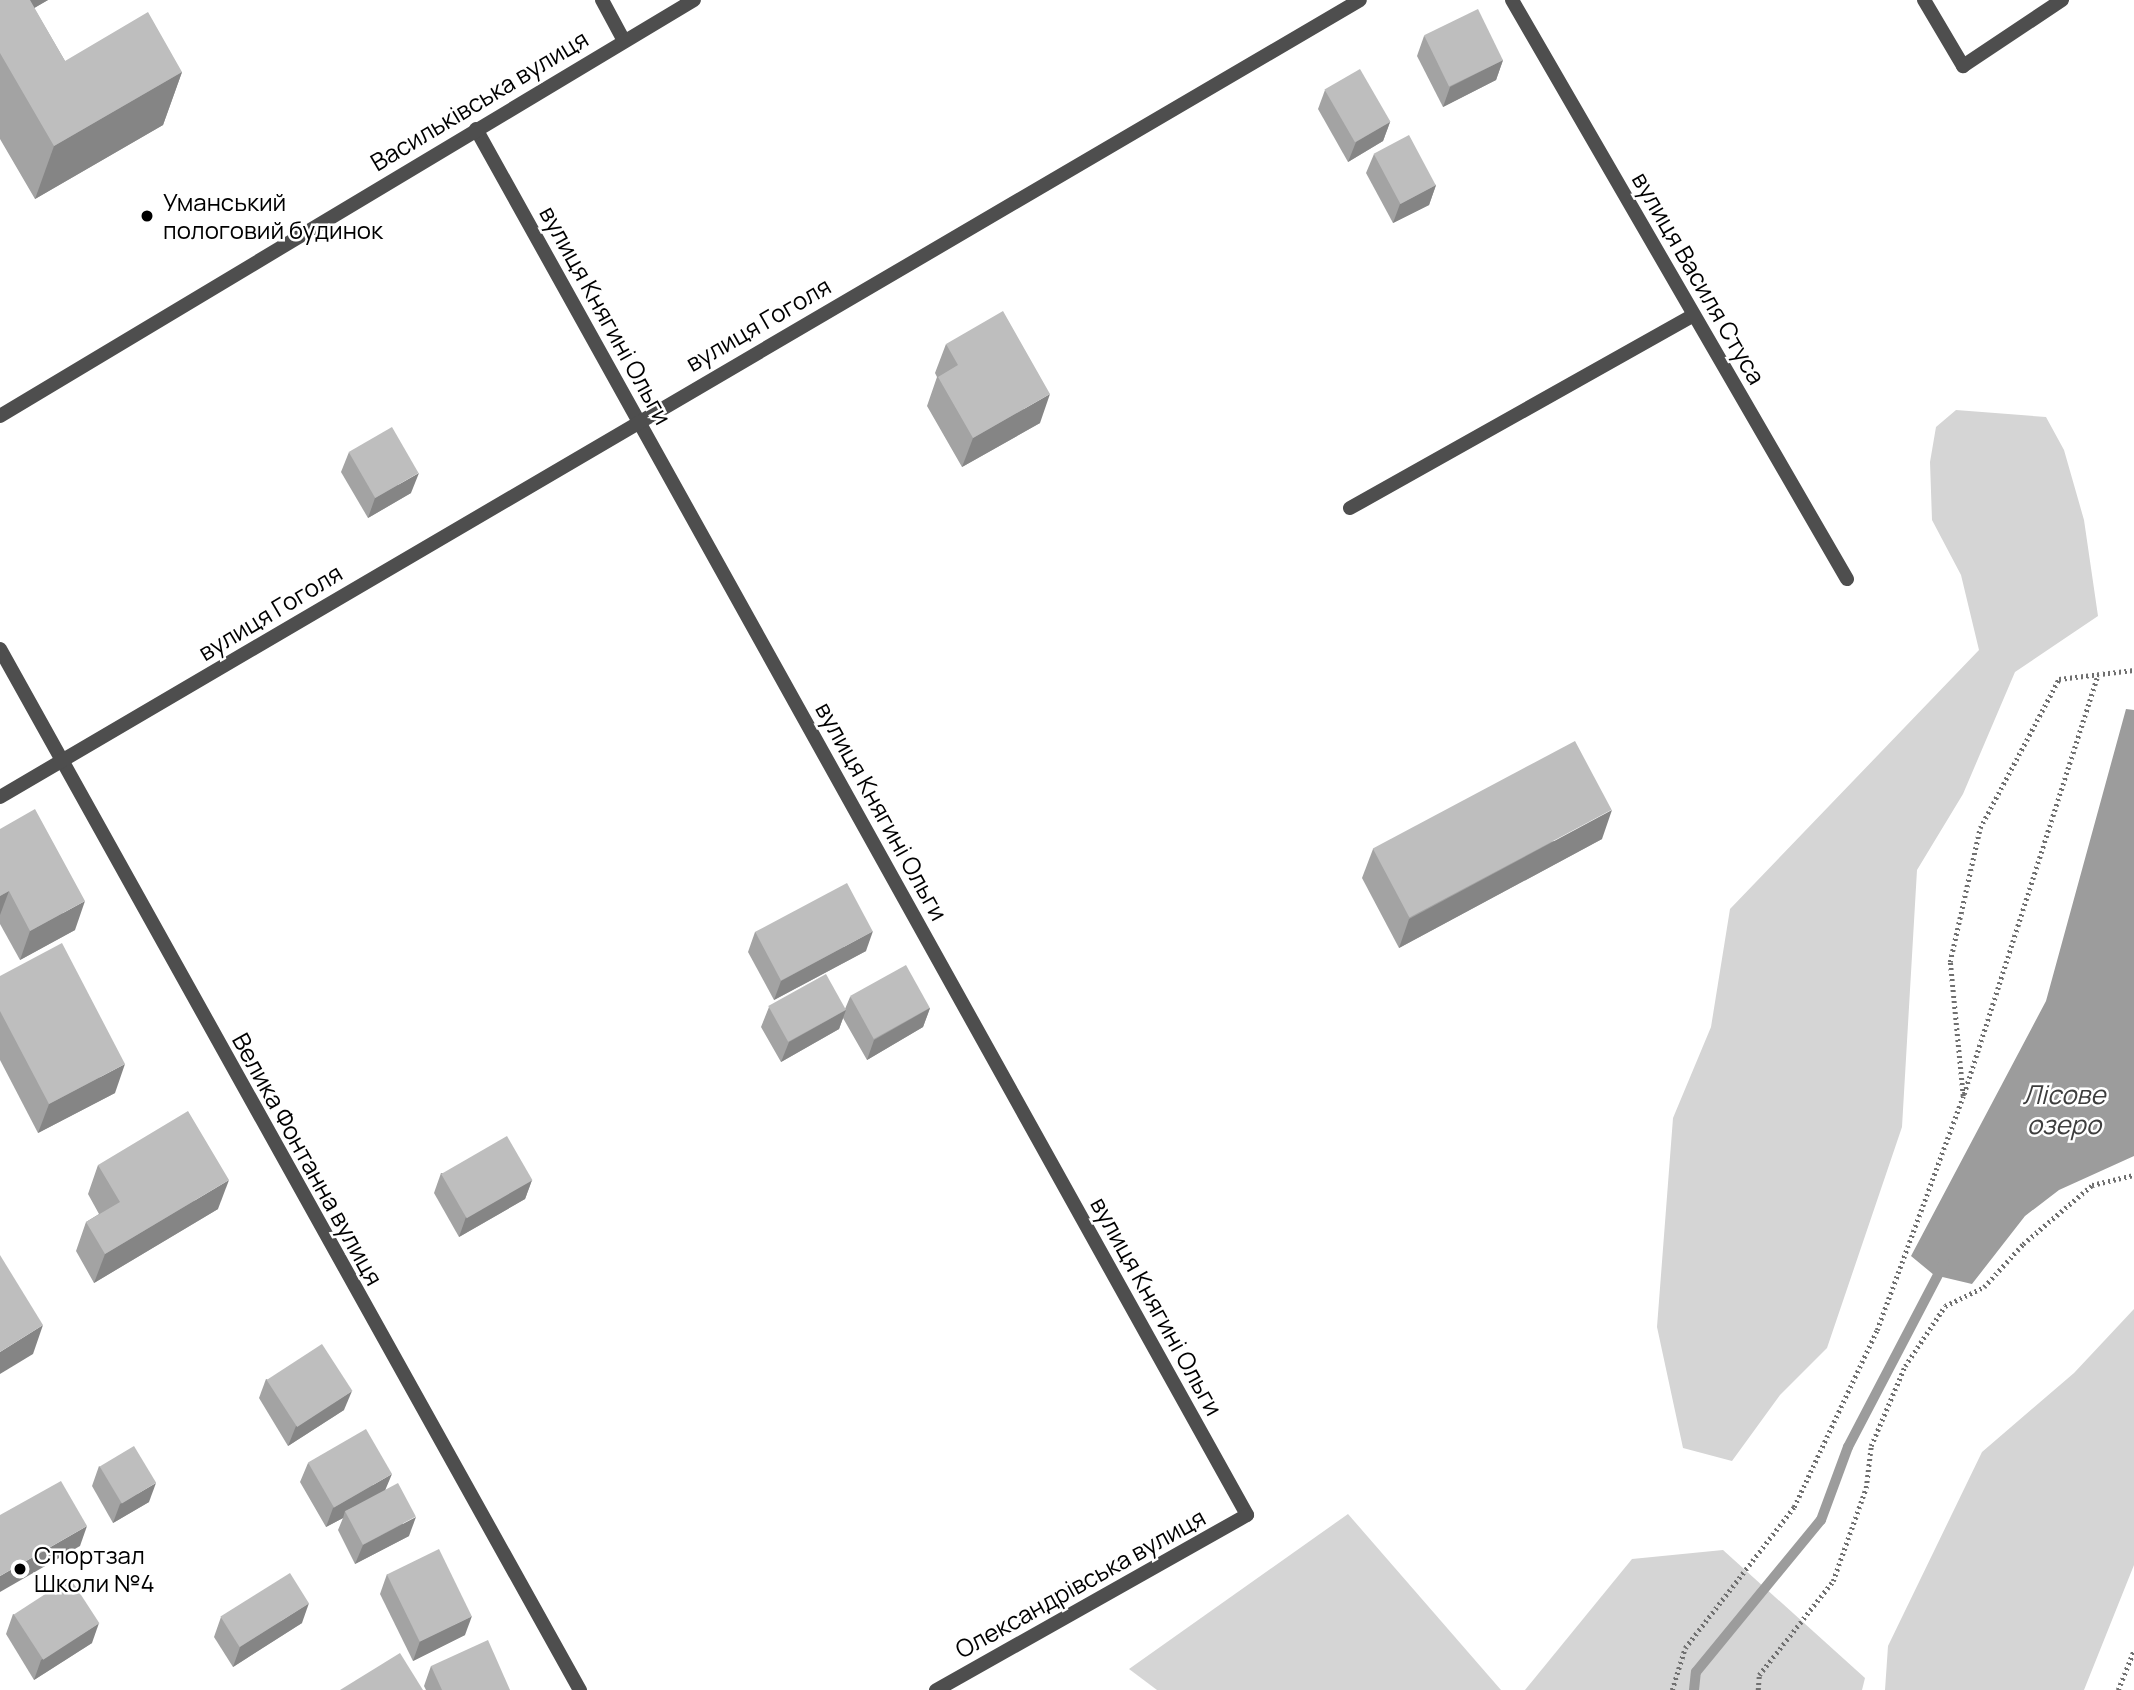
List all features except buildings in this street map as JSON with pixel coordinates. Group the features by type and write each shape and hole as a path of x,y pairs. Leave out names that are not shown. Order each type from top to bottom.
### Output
{"street":[{"path":"602,0 623,39"},
{"name":"Васильківська вулиця","path":"0,416 623,39 694,0"},
{"name":"вулиця Гоголя","path":"0,797 639,419 1360,0"},
{"name":"вулиця Василя Стуса","path":"1512,0 1847,579"},
{"path":"1924,0 1963,66 2062,0"},
{"name":"вулиця Княгині Ольги","path":"476,129 1247,1515"},
{"path":"1350,508 1694,315"},
{"name":"Велика Фонтанна вулиця","path":"0,649 61,763 580,1690"},
{"name":"Олександрівська вулиця","path":"936,1690 1247,1515"}],"path":[{"path":"1963,1096 1950,962 1980,828 2059,679 2134,670"},
{"path":"1672,1690 1685,1648 1794,1507 1877,1330 1963,1096 2098,675"},
{"path":"1758,1690 1759,1675 1833,1581 1866,1488 1871,1446 1905,1366 1945,1306 1984,1287 2092,1185 2134,1175"},
{"path":"2118,1690 2134,1650"}],"shaded area":[{"path":"1956,410 2046,417 2064,450 2084,520 2098,616 2015,672 1963,794 1917,870 1902,1127 1827,1348 1780,1395 1732,1461 1683,1448 1657,1327 1673,1118 1711,1027 1730,909 1979,650 1961,575 1932,520 1930,462 1936,427"},
{"path":"2134,1309 2134,1565 2084,1690 1885,1690 1888,1646 1982,1452 2074,1373"},
{"path":"1348,1514 1501,1690 1157,1690 1129,1669"},
{"path":"1723,1550 1865,1678 1862,1690 1525,1690 1632,1559"}],"water":[{"name":"Лісове озеро","path":"2126,709 2134,710 2134,1156 2059,1190 2025,1216 1972,1284 1934,1275 1911,1256 2046,1001"}],"waterway":[{"path":"1694,1690 1696,1672 1821,1520 1848,1447 1944,1263"}],"place":[{"name":"Уманський пологовий будинок","path":"147,216"},
{"name":"Спортзал Школи №4","path":"20,1569"}]}
